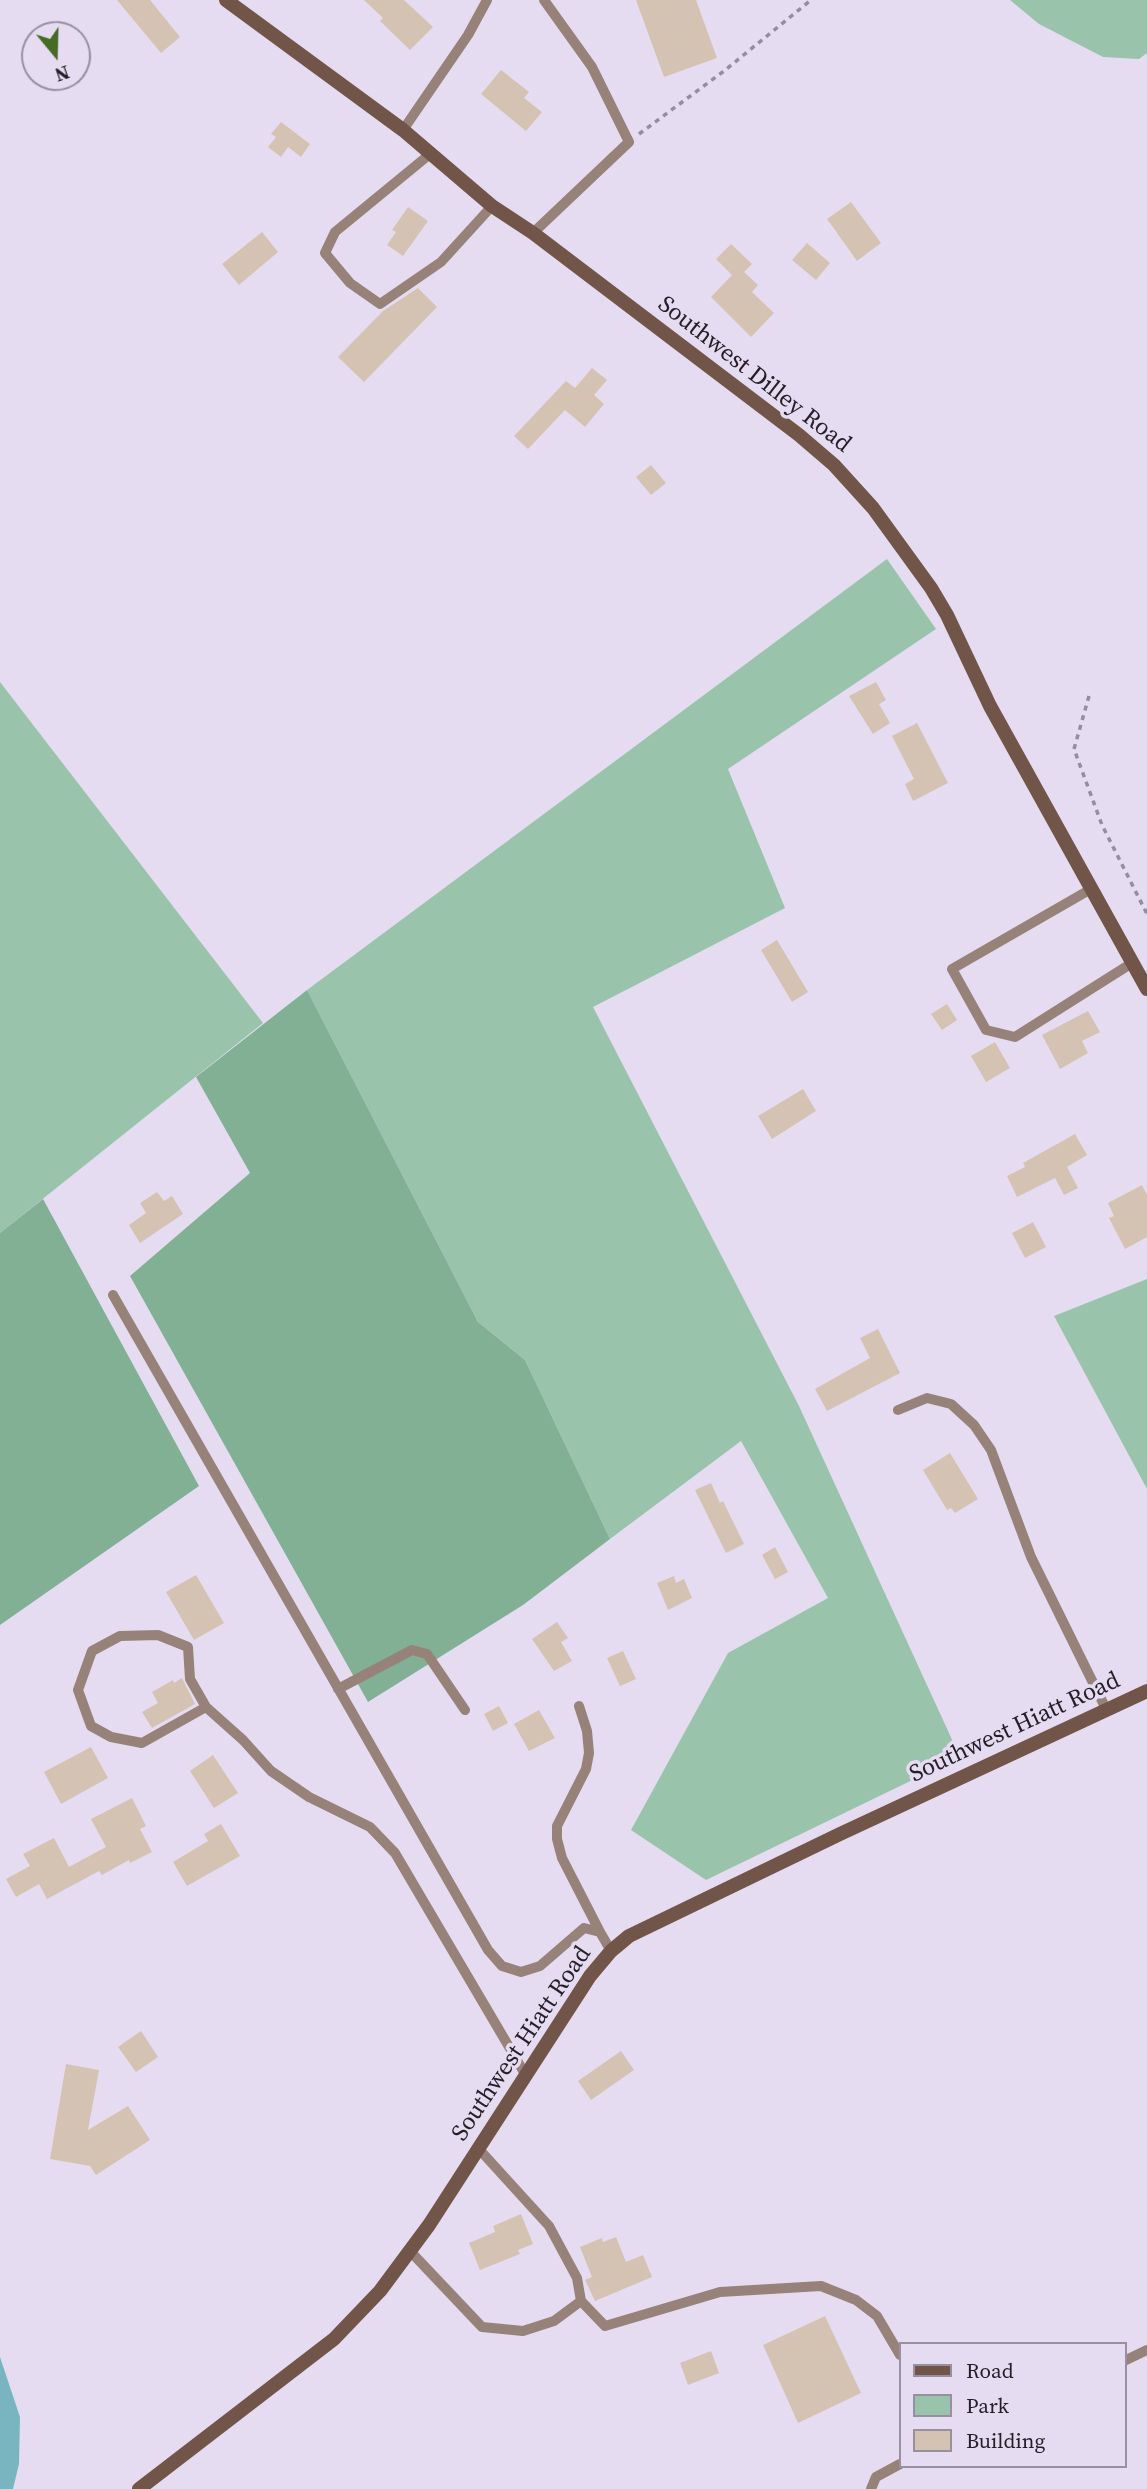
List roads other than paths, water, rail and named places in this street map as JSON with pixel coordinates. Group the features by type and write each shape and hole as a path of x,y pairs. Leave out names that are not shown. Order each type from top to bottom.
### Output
{"street":[{"name":"Southwest Dilley Road","path":"227,0 403,130 492,206 533,233 799,435 834,465 906,550 947,615 990,706 1147,989"},
{"name":"Southwest Hiatt Road","path":"139,2489 334,2339 380,2291 410,2251 583,1985 611,1951 629,1936 1147,1691"}],"lane":[{"path":"403,130 467,35 487,0"},
{"path":"533,233 629,142 592,67 544,0"},
{"path":"430,154 335,232 325,253 350,283 380,304 441,262 492,206"},
{"path":"1091,889 952,969 986,1030 1015,1037 1132,963"},
{"path":"113,1295 488,1950 502,1966 522,1972 540,1966 584,1928 600,1933"},
{"path":"898,1410 927,1398 951,1404 974,1425 991,1450 1031,1556 1107,1711"},
{"path":"206,1707 142,1743 111,1737 91,1726 78,1690 92,1651 120,1636 158,1635 188,1647 190,1679 206,1707 271,1770 310,1797 370,1827 395,1853 525,2074"},
{"path":"338,1689 412,1650 427,1654 465,1710"},
{"path":"579,1706 587,1731 589,1753 586,1769 564,1809 557,1839 562,1858 611,1951"},
{"path":"478,2148 549,2226 577,2278 581,2301 605,2326 720,2292 821,2287 856,2300 877,2316 898,2352"},
{"path":"410,2251 482,2327 523,2331 554,2321 581,2301"},
{"path":"1126,2360 1147,2350"},
{"path":"871,2489 876,2477 898,2465"}],"water":[{"path":"0,2357 20,2417 19,2464 13,2489 0,2489"}]}
